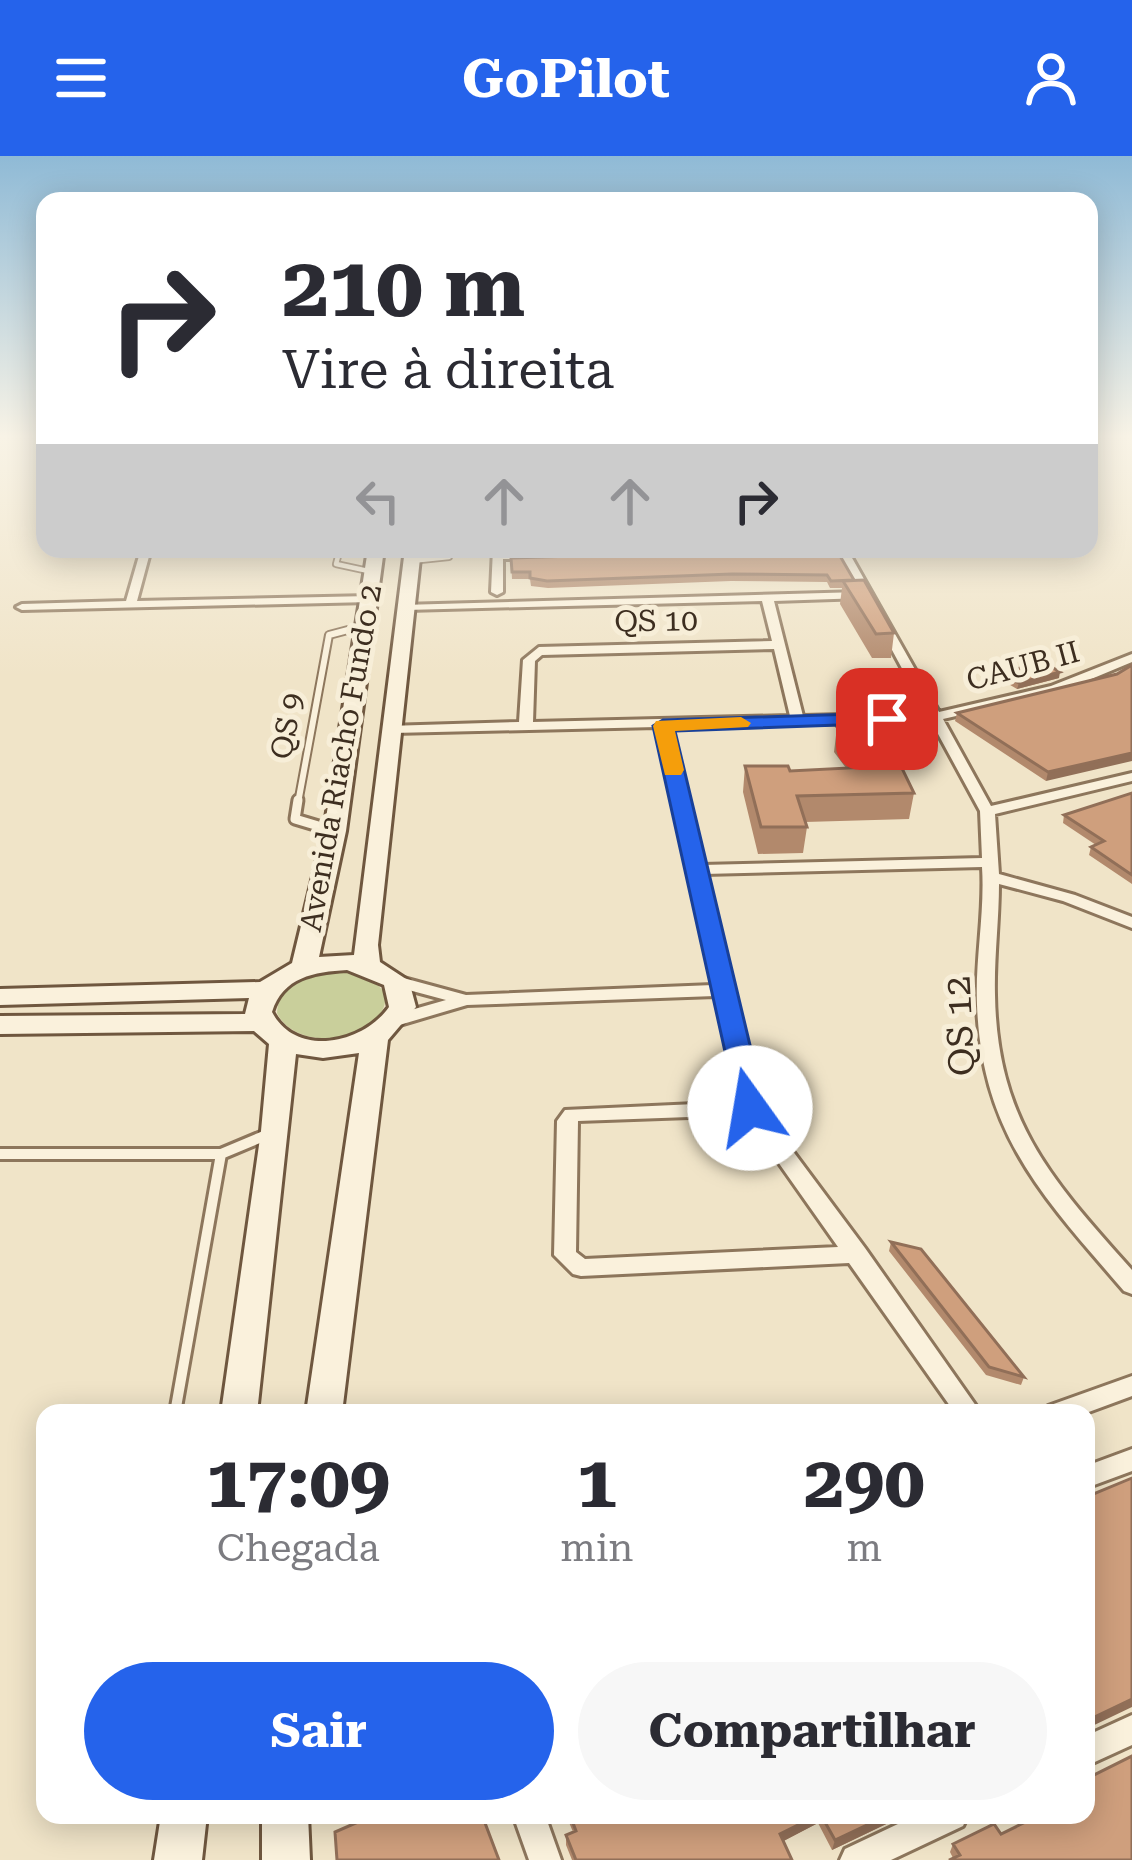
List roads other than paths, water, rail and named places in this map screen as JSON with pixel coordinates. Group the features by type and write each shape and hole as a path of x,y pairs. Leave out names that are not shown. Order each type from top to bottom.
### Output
{"main road":[{"name":"Avenida Riacho Fundo 2","path":"304,968 335,831 375,558"},
{"name":"Avenida Riacho Fundo 2","path":"368,966 365,945 412,558"},
{"path":"0,997 266,990 304,968 325,963 368,966 396,981 403,1007 385,1029 325,1404"},
{"path":"240,1404 276,1131 271,1032 260,1001 266,990"},
{"path":"0,1025 271,1032 328,1050 385,1029"},
{"path":"178,1860 183,1824"},
{"path":"285,1824 286,1860"}],"street":[{"path":"131,603 144,558"},
{"path":"497,592 498,558"},
{"name":"CAUB II","path":"848,558 932,718 1054,689 1132,658"},
{"path":"472,598 497,592 867,589"},
{"path":"407,600 766,597 808,590"},
{"path":"766,597 798,721"},
{"path":"22,607 370,599"},
{"name":"QS 10","path":"526,726 529,660 538,651 776,645"},
{"path":"393,729 932,718 987,811 1132,777"},
{"path":"663,726 750,1108 963,1404"},
{"name":"QS 12","path":"987,811 991,869 986,1005 993,1085 1012,1135 1038,1176 1132,1286"},
{"path":"695,870 991,869 1132,923"},
{"path":"396,981 466,1000 723,990"},
{"path":"385,1029 466,1000"},
{"path":"750,1108 572,1115 567,1121 566,1255 573,1265 857,1254"},
{"path":"1082,1404 1132,1386"},
{"path":"1095,1474 1132,1460"},
{"path":"1095,1747 1132,1730"},
{"path":"532,1824 545,1860"},
{"path":"856,1860 933,1824"}],"lane":[{"path":"338,558 336,564 373,572"},
{"name":"QS 9","path":"335,831 295,819 329,635 362,626"},
{"path":"0,1154 221,1154 276,1131"},
{"path":"177,1404 221,1154"}]}
